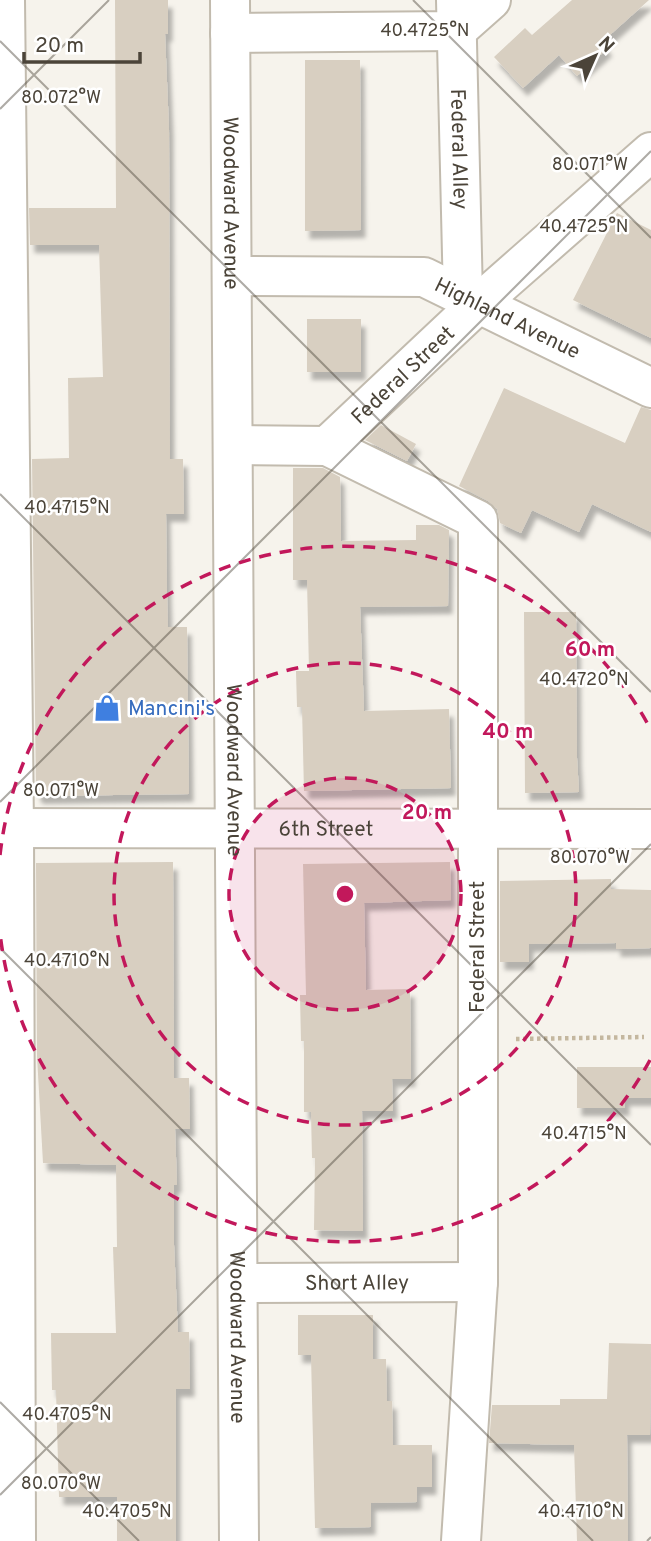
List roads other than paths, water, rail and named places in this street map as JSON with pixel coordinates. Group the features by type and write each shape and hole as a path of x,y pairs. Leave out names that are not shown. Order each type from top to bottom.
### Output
{"street":[{"path":"5,0 7,828 16,1541"},
{"path":"230,17 456,16 491,0"},
{"name":"Federal Alley","path":"456,16 470,300"},
{"name":"Woodward Avenue","path":"230,17 239,1541"},
{"name":"Federal Street","path":"327,446 470,300 651,152"},
{"name":"Highland Avenue","path":"232,276 424,277 651,388"},
{"name":"Federal Street","path":"233,445 327,446 478,520 478,1282 461,1541"},
{"name":"6th Street","path":"7,828 651,829"},
{"name":"Short Alley","path":"238,1283 478,1282"}],"place":[{"name":"Mancini's","path":"107,708"}]}
